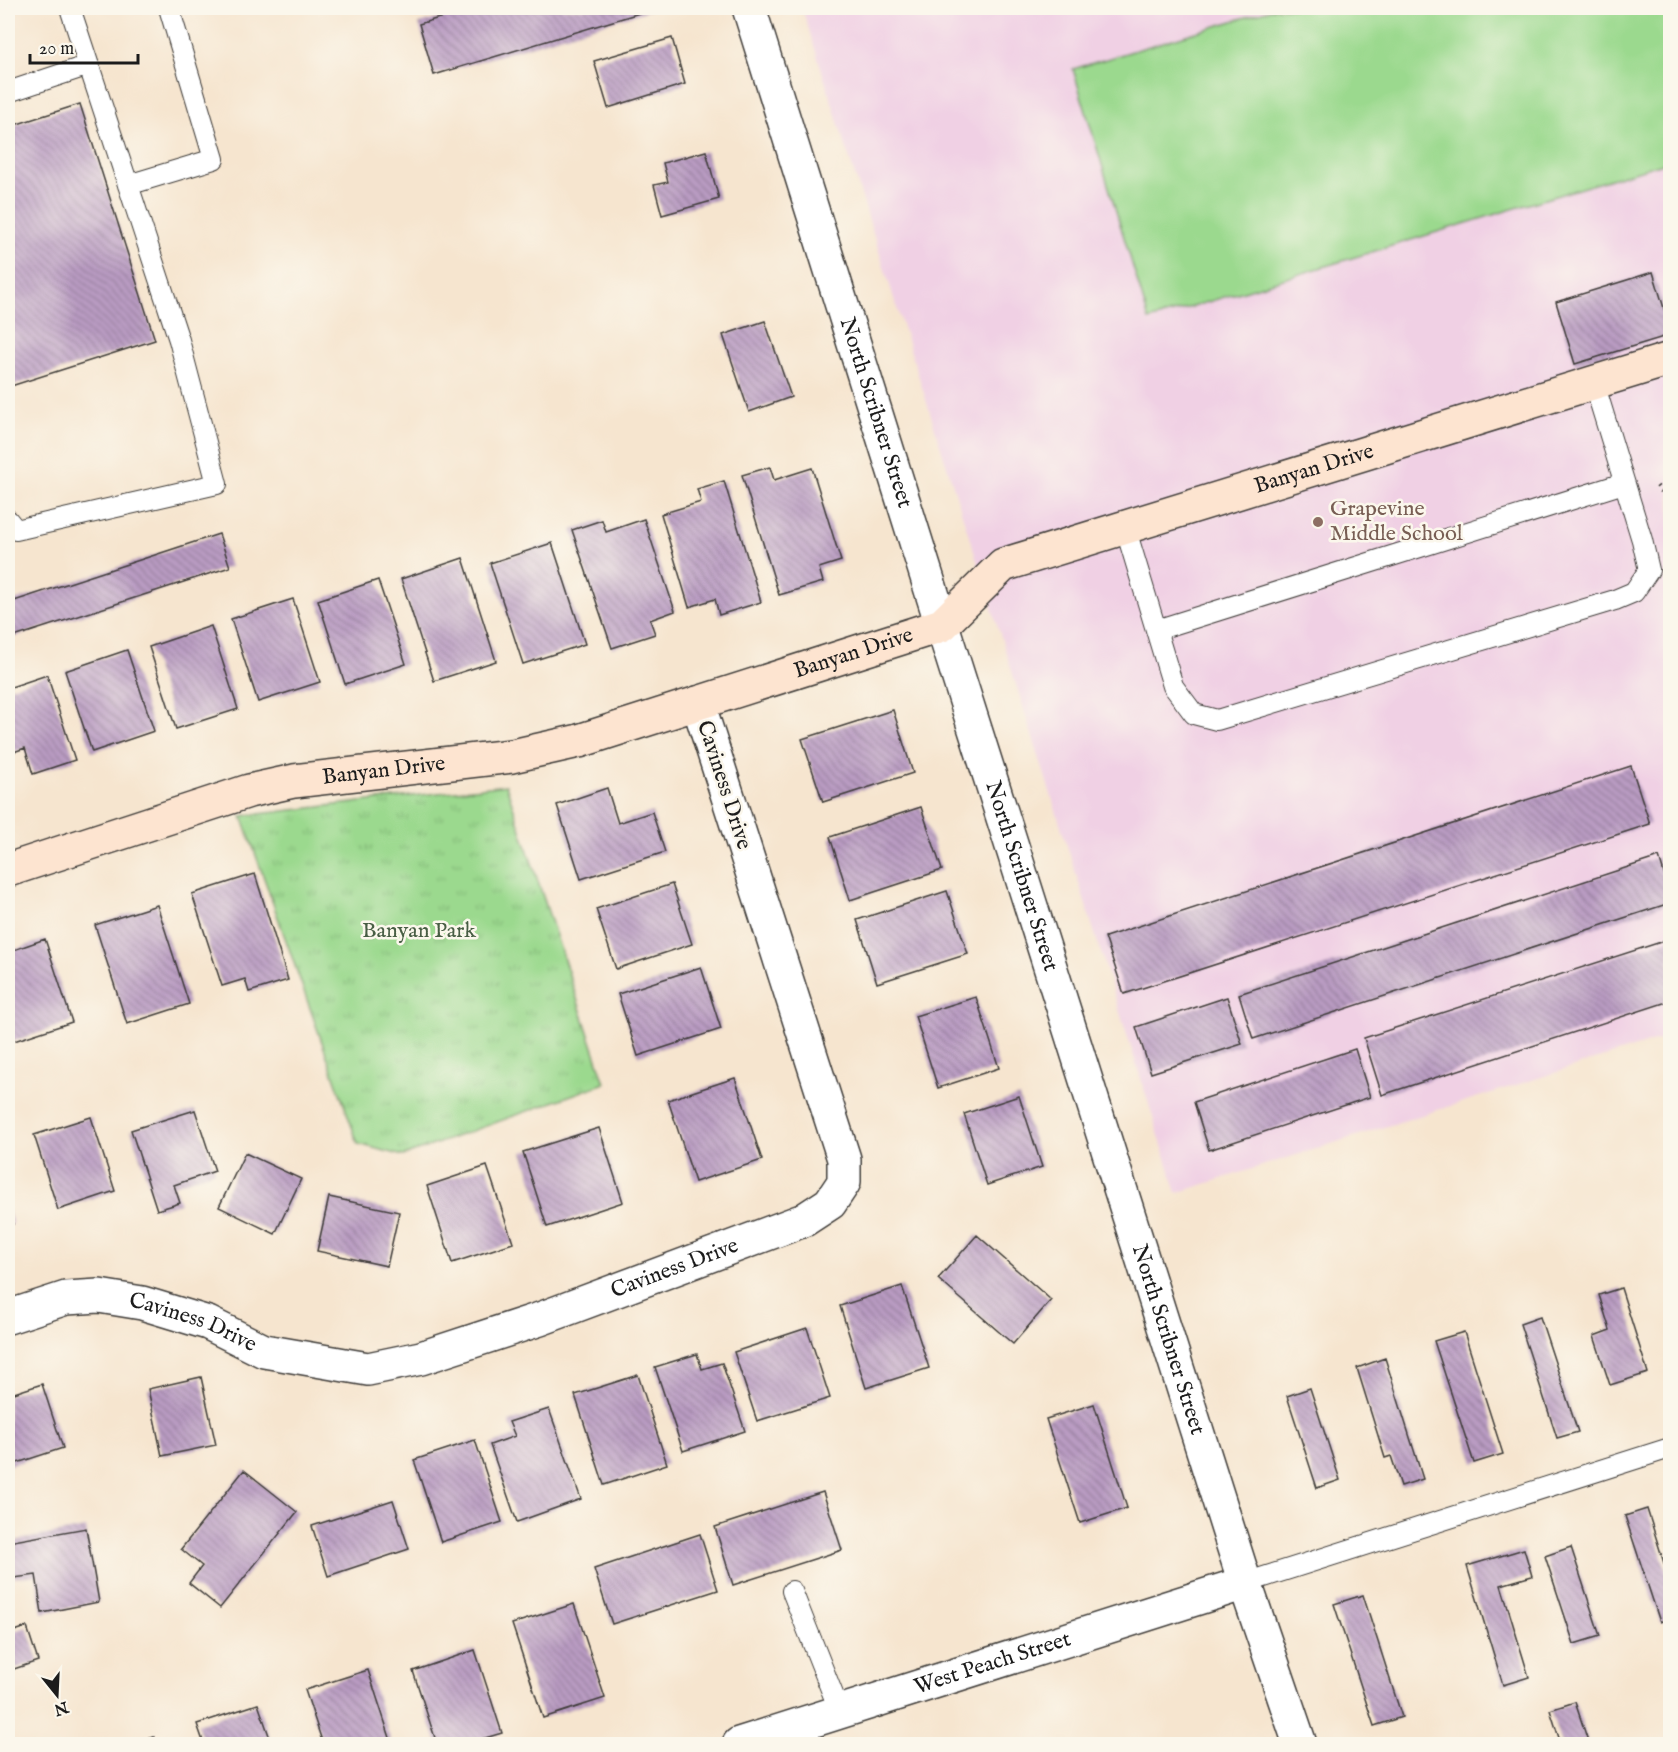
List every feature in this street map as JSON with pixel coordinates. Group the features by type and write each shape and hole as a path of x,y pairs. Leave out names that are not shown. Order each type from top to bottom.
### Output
{"street":[{"name":"North Scribner Street","path":"749,8 1245,1583 1300,1744"},
{"name":"Banyan Drive","path":"8,870 249,791 294,781 512,756 579,741 942,625 1002,565 1671,359"},
{"name":"Caviness Drive","path":"8,1317 66,1298 99,1296 141,1303 208,1323 264,1351 368,1369 421,1358 540,1319 804,1220 830,1203 844,1182 844,1159 698,704"},
{"name":"West Peach Street","path":"739,1744 1245,1583"}],"lane":[{"path":"8,520 16,530 217,484 179,340 70,8"},
{"path":"128,185 214,159 169,8"},
{"path":"8,92 89,65"},
{"path":"1125,527 1173,686 1194,714 1217,720 1615,600 1634,592 1649,570 1642,540 1593,383"},
{"path":"1156,630 1624,483"},
{"path":"1245,1583 1671,1448"},
{"path":"792,1591 840,1712"}],"shaded area":[{"name":"Grapevine Middle School","path":"802,8 1670,8 1670,1036 1177,1193"}],"green space":[{"path":"1276,8 1670,8 1670,161 1149,320 1073,69"},
{"name":"Banyan Park","path":"506,785 605,1083 403,1156 358,1144 242,816"}],"building":[{"path":"473,8 656,8 434,75 419,24"},
{"path":"672,38 685,84 608,108 594,61"},
{"path":"80,104 155,340 8,387 8,127"},
{"path":"706,151 719,199 662,215 654,185 668,182 663,163"},
{"path":"1653,272 1670,328 1670,335 1575,364 1556,302"},
{"path":"765,321 791,397 749,412 723,335"},
{"path":"770,467 774,480 812,468 841,561 819,568 823,582 779,595 742,475"},
{"path":"724,481 761,602 719,615 715,599 689,607 661,514 701,502 697,489"},
{"path":"644,519 675,611 650,620 655,634 612,648 572,530 602,520 606,532"},
{"path":"219,534 230,567 8,639 8,603"},
{"path":"552,543 585,644 523,664 490,563"},
{"path":"463,558 496,661 434,681 401,579"},
{"path":"378,580 406,664 345,684 318,600"},
{"path":"293,599 320,682 258,702 231,619"},
{"path":"211,626 238,709 176,729 149,647"},
{"path":"127,650 154,731 92,752 65,671"},
{"path":"47,675 75,760 33,774 25,748 8,754 8,688"},
{"path":"893,710 913,773 823,802 802,739"},
{"path":"1631,766 1650,824 1124,994 1105,937"},
{"path":"607,788 618,823 652,812 665,852 581,879 557,805"},
{"path":"921,807 942,870 850,900 830,837"},
{"path":"1659,857 1670,893 1670,903 1253,1039 1239,994"},
{"path":"255,874 288,980 249,992 245,979 222,986 192,894"},
{"path":"672,884 692,944 616,969 596,909"},
{"path":"947,891 968,954 877,983 857,920"},
{"path":"157,905 189,1004 127,1024 95,925"},
{"path":"45,939 72,1022 8,1043 8,952"},
{"path":"1670,939 1670,1001 1382,1095 1364,1038"},
{"path":"701,967 721,1029 638,1056 618,994"},
{"path":"976,997 999,1068 938,1088 915,1016"},
{"path":"1227,997 1242,1044 1151,1073 1136,1027"},
{"path":"1355,1049 1370,1097 1209,1150 1194,1102"},
{"path":"735,1078 762,1160 695,1182 668,1100"},
{"path":"1019,1096 1042,1167 987,1185 964,1114"},
{"path":"195,1110 215,1171 174,1185 180,1203 157,1210 131,1130"},
{"path":"91,1117 115,1191 58,1210 34,1135"},
{"path":"599,1128 623,1202 547,1227 523,1152"},
{"path":"245,1153 301,1179 275,1234 219,1207"},
{"path":"487,1166 513,1243 452,1263 427,1186"},
{"path":"329,1197 399,1212 387,1266 317,1251"},
{"path":"8,1209 13,1224 8,1226"},
{"path":"977,1235 1051,1300 1013,1344 938,1279"},
{"path":"902,1286 929,1368 866,1388 840,1306"},
{"path":"1621,1288 1648,1373 1610,1385 1594,1336 1610,1330 1599,1295"},
{"path":"1540,1317 1578,1432 1557,1438 1520,1324"},
{"path":"807,1328 830,1398 757,1421 734,1352"},
{"path":"1464,1332 1503,1454 1474,1463 1434,1341"},
{"path":"697,1354 702,1369 722,1363 745,1431 683,1451 655,1367"},
{"path":"1385,1358 1423,1479 1401,1486 1391,1456 1385,1458 1357,1368"},
{"path":"638,1375 667,1464 604,1485 575,1395"},
{"path":"201,1377 216,1445 162,1456 148,1389"},
{"path":"42,1384 63,1448 8,1466 8,1395"},
{"path":"1310,1388 1340,1480 1317,1488 1287,1396"},
{"path":"1094,1404 1127,1508 1080,1523 1046,1419"},
{"path":"549,1409 581,1499 517,1522 490,1445 515,1436 509,1422"},
{"path":"475,1440 502,1522 441,1542 414,1460"},
{"path":"244,1470 297,1512 220,1608 189,1583 202,1566 181,1549"},
{"path":"823,1492 842,1550 733,1585 715,1527"},
{"path":"393,1500 409,1549 328,1576 312,1526"},
{"path":"1647,1509 1670,1582 1670,1618 1660,1622 1625,1516"},
{"path":"86,1528 99,1602 42,1613 36,1575 14,1578 8,1542"},
{"path":"700,1534 718,1590 612,1624 594,1569"},
{"path":"1571,1547 1600,1636 1574,1644 1545,1556"},
{"path":"1524,1549 1532,1576 1501,1585 1529,1677 1503,1685 1467,1566"},
{"path":"1363,1595 1402,1717 1374,1726 1334,1604"},
{"path":"574,1604 605,1698 543,1718 512,1624"},
{"path":"27,1627 38,1661 8,1671 8,1633"},
{"path":"475,1650 502,1733 465,1744 437,1744 413,1671"},
{"path":"368,1670 392,1744 323,1744 305,1690"},
{"path":"1575,1702 1589,1744 1561,1744 1550,1710"},
{"path":"258,1704 272,1744 204,1744 197,1724"},
{"path":"154,1737 156,1744 131,1744"}],"place":[{"name":"Grapevine Middle School","path":"1318,522"}]}
